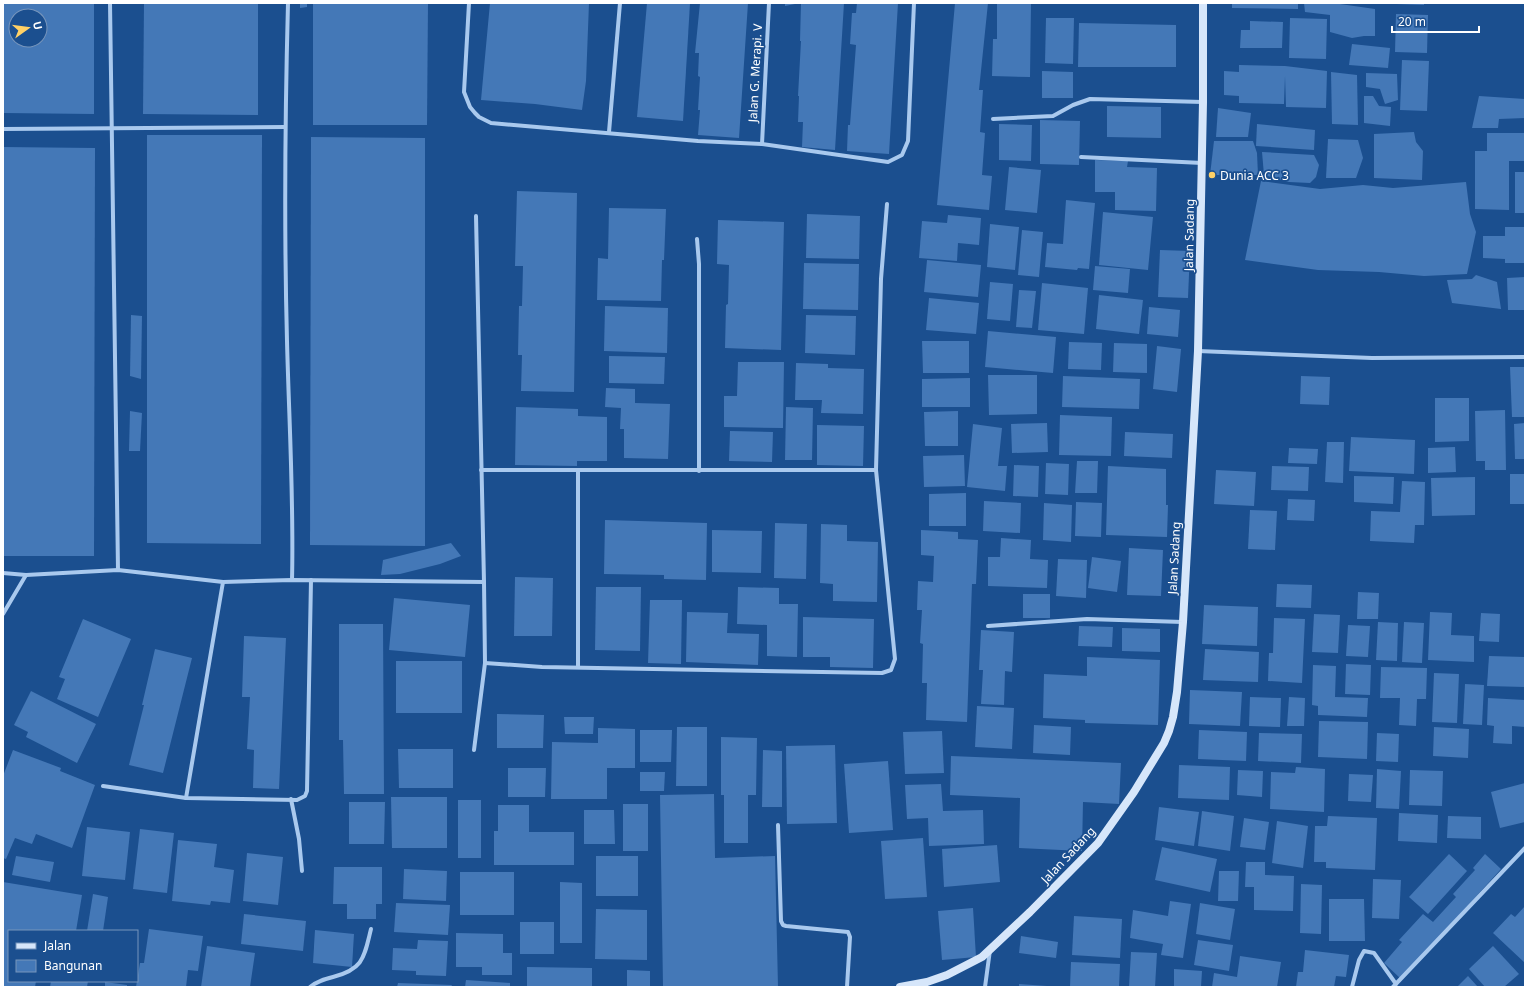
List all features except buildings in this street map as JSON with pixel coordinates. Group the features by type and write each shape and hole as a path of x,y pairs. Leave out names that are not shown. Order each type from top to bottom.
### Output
{"street":[{"path":"110,3 113,128 118,570"},
{"path":"288,3 285,127 287,341 293,527 292,580"},
{"path":"469,3 464,92 470,107 475,113 479,117 491,123 609,132 698,141 762,144 888,162 902,155 908,140 914,3"},
{"path":"609,132 620,3"},
{"name":"Jalan G. Merapi. V","path":"762,144 769,3"},
{"name":"Jalan Sadang","path":"900,987 928,982 947,975 982,957 1030,912 1098,843 1118,815 1164,743 1174,717 1183,622 1198,351 1203,102 1203,3"},
{"path":"993,119 1041,118 1053,116 1073,105 1090,99 1203,102"},
{"path":"3,129 285,127"},
{"path":"1081,157 1202,163"},
{"path":"485,664 882,673 891,670 895,659 876,470 881,279 887,204"},
{"path":"474,750 485,664 476,216"},
{"path":"697,239 699,264 699,471"},
{"path":"1198,351 1372,358 1525,357"},
{"path":"481,470 876,470"},
{"path":"578,471 578,667"},
{"path":"3,573 26,575 118,570 224,582 311,580 484,582"},
{"path":"3,614 26,575"},
{"path":"102,786 186,798 301,799 305,796 307,792 311,580"},
{"path":"186,798 224,582"},
{"path":"988,626 1086,619 1183,622"},
{"path":"291,799 299,839 302,871"},
{"path":"778,825 781,921 783,925 786,926 848,932 850,936 847,987"},
{"path":"1352,987 1359,960 1364,951 1374,953 1395,986 1525,848"},
{"path":"310,987 322,980 347,973 357,966 364,954 371,929"},
{"path":"985,987 990,950"}],"place":[{"name":"Dunia ACC 3","path":"1212,175"}]}
